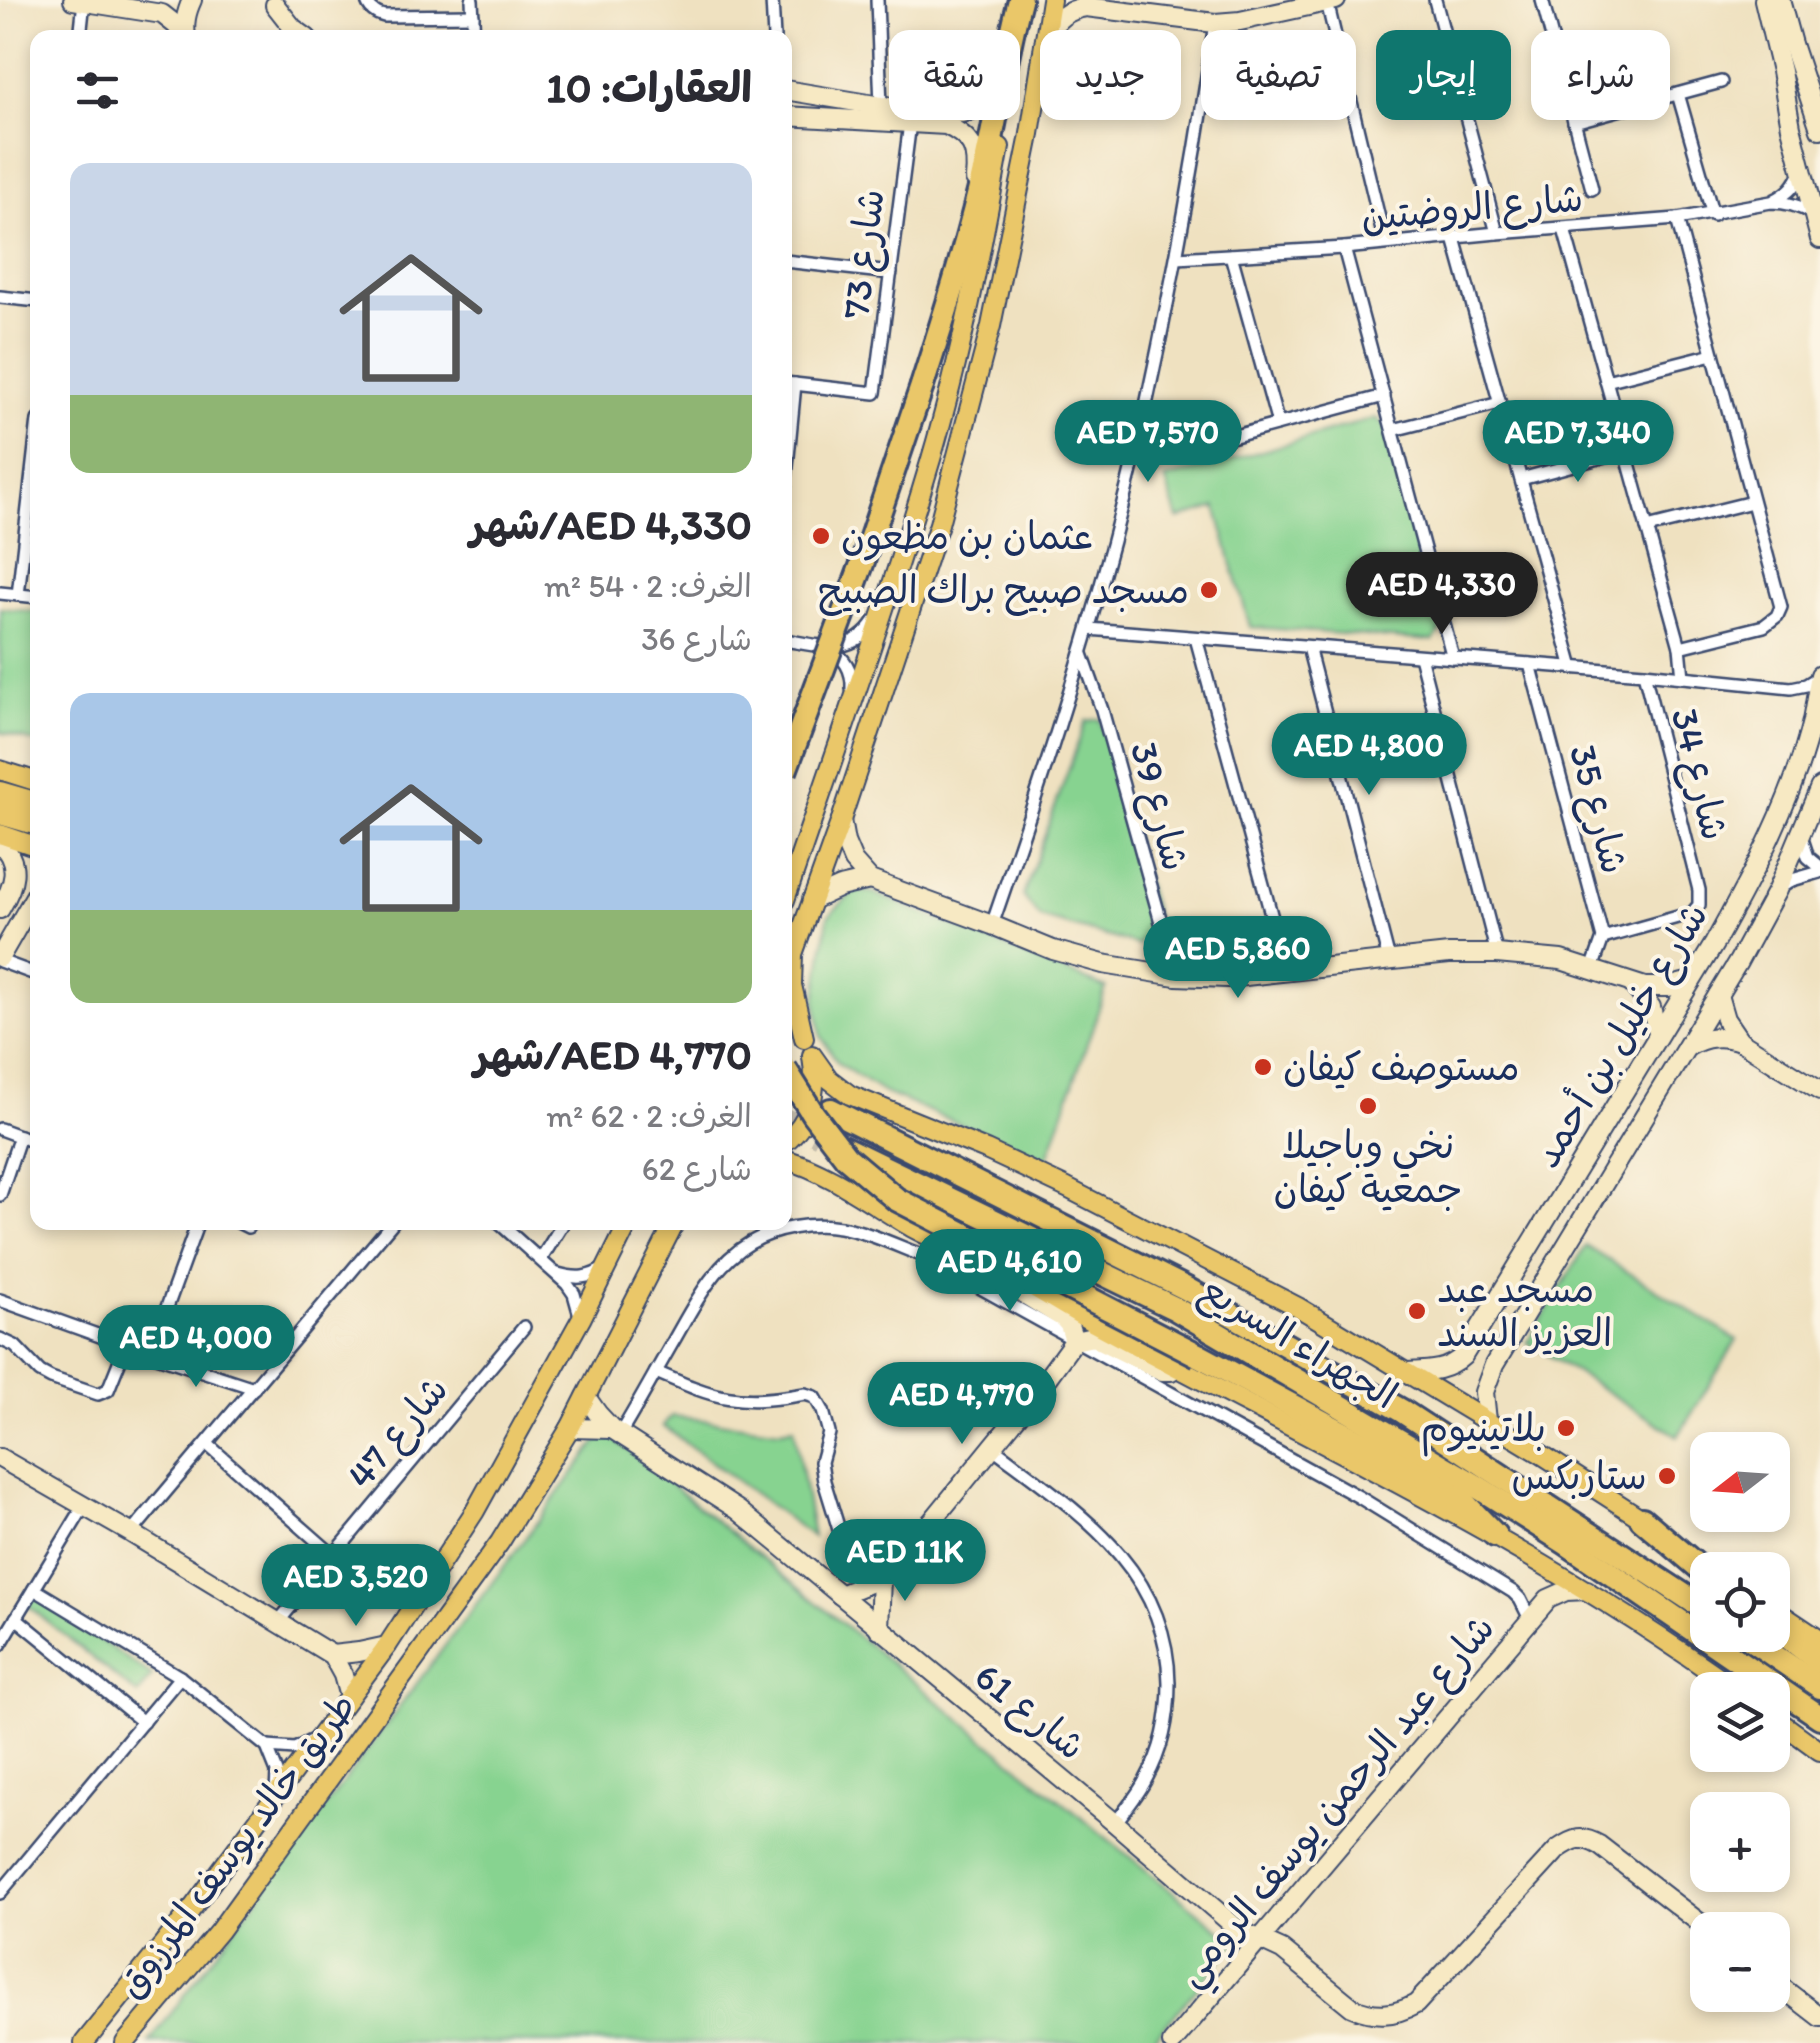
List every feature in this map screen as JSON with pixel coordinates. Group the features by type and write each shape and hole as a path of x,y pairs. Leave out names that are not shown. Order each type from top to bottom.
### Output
{"highway":[{"path":"1012,30 1020,0"},
{"path":"792,751 862,564 922,386 969,232 995,120"},
{"path":"0,793 30,802"},
{"path":"0,812 30,821"},
{"path":"792,1080 846,1157 896,1199 1188,1360 1436,1483 1464,1503 1495,1534"},
{"name":"الجهراء السريع","path":"831,1110 1185,1288 1402,1411 1690,1598"},
{"name":"الجهراء السريع","path":"819,1136 1174,1308 1566,1543 1820,1717"},
{"path":"1642,1519 1690,1560"},
{"path":"1790,1639 1820,1662"},
{"path":"1769,1652 1820,1687"}],"main road":[{"path":"792,879 931,457 984,237 1002,139 1020,0"},
{"path":"1047,30 1051,0"},
{"path":"792,962 939,524 991,326 1040,69"},
{"path":"939,524 928,530 922,524 942,452 953,370"},
{"path":"0,770 30,779"},
{"path":"792,854 816,808"},
{"path":"0,834 30,844"},
{"path":"792,981 816,1077 813,1099 804,1120 792,1134"},
{"name":"الجهراء السريع","path":"792,1025 830,1079 850,1095 1068,1188 1298,1307 1691,1552"},
{"path":"792,1162 812,1168 915,1229 1006,1272 1074,1312 1188,1360"},
{"name":"طريق خالد يوسف المرزوق","path":"84,2043 191,1910 386,1646 474,1510 625,1230"},
{"name":"طريق خالد يوسف المرزوق","path":"125,2043 201,1954 500,1542 570,1428 671,1230"},
{"path":"1495,1534 1711,1672"},
{"path":"1790,1620 1820,1640"},
{"path":"1790,1729 1820,1751"}],"street":[{"path":"73,0 162,14 180,30"},
{"path":"186,30 186,13 192,0"},
{"path":"367,0 372,10 384,16 472,15"},
{"path":"472,0 473,30"},
{"path":"772,0 774,30"},
{"path":"877,0 881,106"},
{"path":"1434,0 1496,233"},
{"path":"1542,0 1592,190"},
{"path":"1764,0 1820,238"},
{"path":"1780,0 1820,129"},
{"path":"81,30 84,1"},
{"path":"1049,30 1074,8 1122,6 1215,23 1266,8 1331,1 1385,243"},
{"path":"274,3 280,18 279,30"},
{"path":"274,3 296,30"},
{"path":"992,924 1082,654 1134,457 1177,258 1215,23"},
{"path":"1574,122 1721,82"},
{"path":"792,91 889,107"},
{"path":"812,119 820,117 826,109 822,98 813,93"},
{"path":"1678,94 1712,214"},
{"path":"1789,114 1802,104 1813,107"},
{"path":"792,117 946,126 960,132 970,141 976,155 969,232"},
{"name":"شارع 73","path":"792,384 875,393 910,123"},
{"path":"1771,202 1786,195 1802,169"},
{"name":"شارع الروضتين","path":"1177,258 1677,220 1771,202 1787,202 1815,216"},
{"path":"1677,220 1781,606 1777,616 1764,626 1680,647"},
{"name":"شارع 34","path":"1564,229 1680,647 1683,677"},
{"path":"1454,238 1573,668"},
{"path":"1344,248 1453,658"},
{"path":"1231,255 1278,424"},
{"path":"792,262 891,273"},
{"path":"0,297 30,300"},
{"path":"1606,381 1713,354"},
{"path":"1134,457 1168,454 1384,396"},
{"path":"1392,430 1500,403"},
{"path":"1521,479 1626,451"},
{"path":"18,595 30,490"},
{"path":"1647,528 1752,502"},
{"path":"0,593 30,597"},
{"path":"792,641 844,646 861,638 883,608"},
{"path":"1089,629 1791,688 1820,676"},
{"path":"1196,638 1287,973"},
{"path":"829,647 849,668 851,706"},
{"path":"1308,647 1390,960"},
{"name":"39 شارع","path":"1082,654 1102,710 1176,976"},
{"path":"1420,656 1498,954"},
{"name":"شارع 35","path":"1530,664 1602,938"},
{"name":"شارع 34","path":"1602,938 1692,913 1700,898 1644,673"},
{"name":"شارع خليل بن أحمد","path":"1467,1350 1746,887 1815,723 1820,676"},
{"path":"1791,688 1805,699 1815,723"},
{"name":"شارع خليل بن أحمد","path":"1487,1422 1484,1392 1494,1365 1738,962 1776,890 1820,788"},
{"path":"840,820 853,862 870,880 1054,950 1103,964 1176,976 1227,978 1449,954 1498,954 1561,960 1633,985 1668,987 1691,981"},
{"path":"1776,890 1820,869 1808,857 1801,836"},
{"path":"0,843 12,858 10,891"},
{"path":"812,900 840,886 870,880"},
{"path":"0,909 14,887 30,891"},
{"path":"30,903 0,959 30,972"},
{"path":"1592,969 1602,938"},
{"path":"1714,944 1730,948 1738,962"},
{"path":"1633,985 1651,1006 1658,1033"},
{"path":"1718,995 1726,1020 1740,1042"},
{"path":"1688,1046 1719,1036 1740,1042 1820,1091"},
{"path":"1644,1059 1653,1073 1670,1075"},
{"path":"1628,1084 1645,1086 1655,1100"},
{"path":"0,1128 30,1140"},
{"path":"0,1195 20,1136"},
{"path":"792,1229 837,1226 921,1255 1359,1497 1512,1592 1530,1619"},
{"path":"150,1354 195,1230"},
{"path":"131,1533 386,1230"},
{"path":"507,1230 558,1274 574,1294 581,1318"},
{"path":"541,1259 559,1230"},
{"path":"570,1428 616,1431 720,1268 750,1242 786,1230"},
{"path":"558,1274 585,1278 609,1265"},
{"path":"1006,1272 1009,1285 1064,1318 1074,1341"},
{"path":"0,1300 254,1388"},
{"name":"شارع 47","path":"278,1622 524,1327"},
{"path":"656,1372 703,1393 744,1402 806,1394 815,1397 829,1433 821,1462 849,1592 881,1578 933,1520 1074,1341 1092,1337 1162,1371 1171,1372 1188,1360"},
{"path":"0,1340 15,1346 40,1372 102,1394 108,1390 126,1345"},
{"path":"1405,1372 1444,1369 1458,1362 1467,1350"},
{"path":"1467,1350 1476,1366 1494,1365"},
{"name":"شارع 61","path":"586,1397 616,1431 723,1498 849,1592 879,1629 1239,1930 1282,1950 1352,2006 1374,2014 1396,2014 1416,2004 1572,1839 1580,1837 1599,1845 1690,1915"},
{"path":"207,1444 333,1556"},
{"path":"992,1447 1107,1540 1145,1589 1161,1623 1169,1669 1164,1732 1146,1780 1115,1823"},
{"path":"0,1458 332,1655 349,1698"},
{"path":"0,1645 84,1506"},
{"path":"1537,1559 1550,1574 1548,1599"},
{"path":"879,1629 881,1578"},
{"path":"34,1589 180,1676 267,1748 277,1772 275,1798"},
{"path":"1548,1599 1566,1590 1587,1590"},
{"name":"شارع عبد الرحمن يوسف الرومي","path":"1172,2043 1548,1599"},
{"path":"16,1618 142,1722"},
{"path":"332,1655 386,1646"},
{"path":"0,1892 180,1676"},
{"path":"267,1748 295,1748 320,1736"},
{"path":"1790,1994 1820,2018"}],"green space":[{"path":"1376,418 1386,426 1441,631 1433,641 1250,627 1216,507 1178,519 1165,479"},
{"path":"0,608 30,611 30,741 0,732"},
{"path":"1100,719 1157,922 1138,945 1039,917 1023,896 1086,721"},
{"path":"854,891 872,892 1106,988 1047,1160 882,1092 838,1063 821,1036 816,1001 828,916"},
{"path":"1586,1246 1737,1340 1678,1436 1527,1342"},
{"path":"672,1416 781,1430 794,1427 813,1537 663,1426"},
{"path":"605,1431 1236,1943 1150,2043 149,2043"},
{"path":"34,1594 152,1676 138,1695 27,1605"}],"tunnel":[{"path":"792,1122 819,1136"}],"place":[{"name":"عثمان بن مظعون","path":"821,536"},
{"name":"مسجد صبيح براك الصبيح","path":"1209,590"},
{"name":"مستوصف كيفان","path":"1263,1067"},
{"name":"نخي وباجيلا جمعية كيفان","path":"1368,1106"},
{"name":"مسجد عبد العزيز السند","path":"1417,1311"},
{"name":"بلاتينيوم","path":"1566,1428"},
{"name":"ستاربكس","path":"1667,1476"}]}
